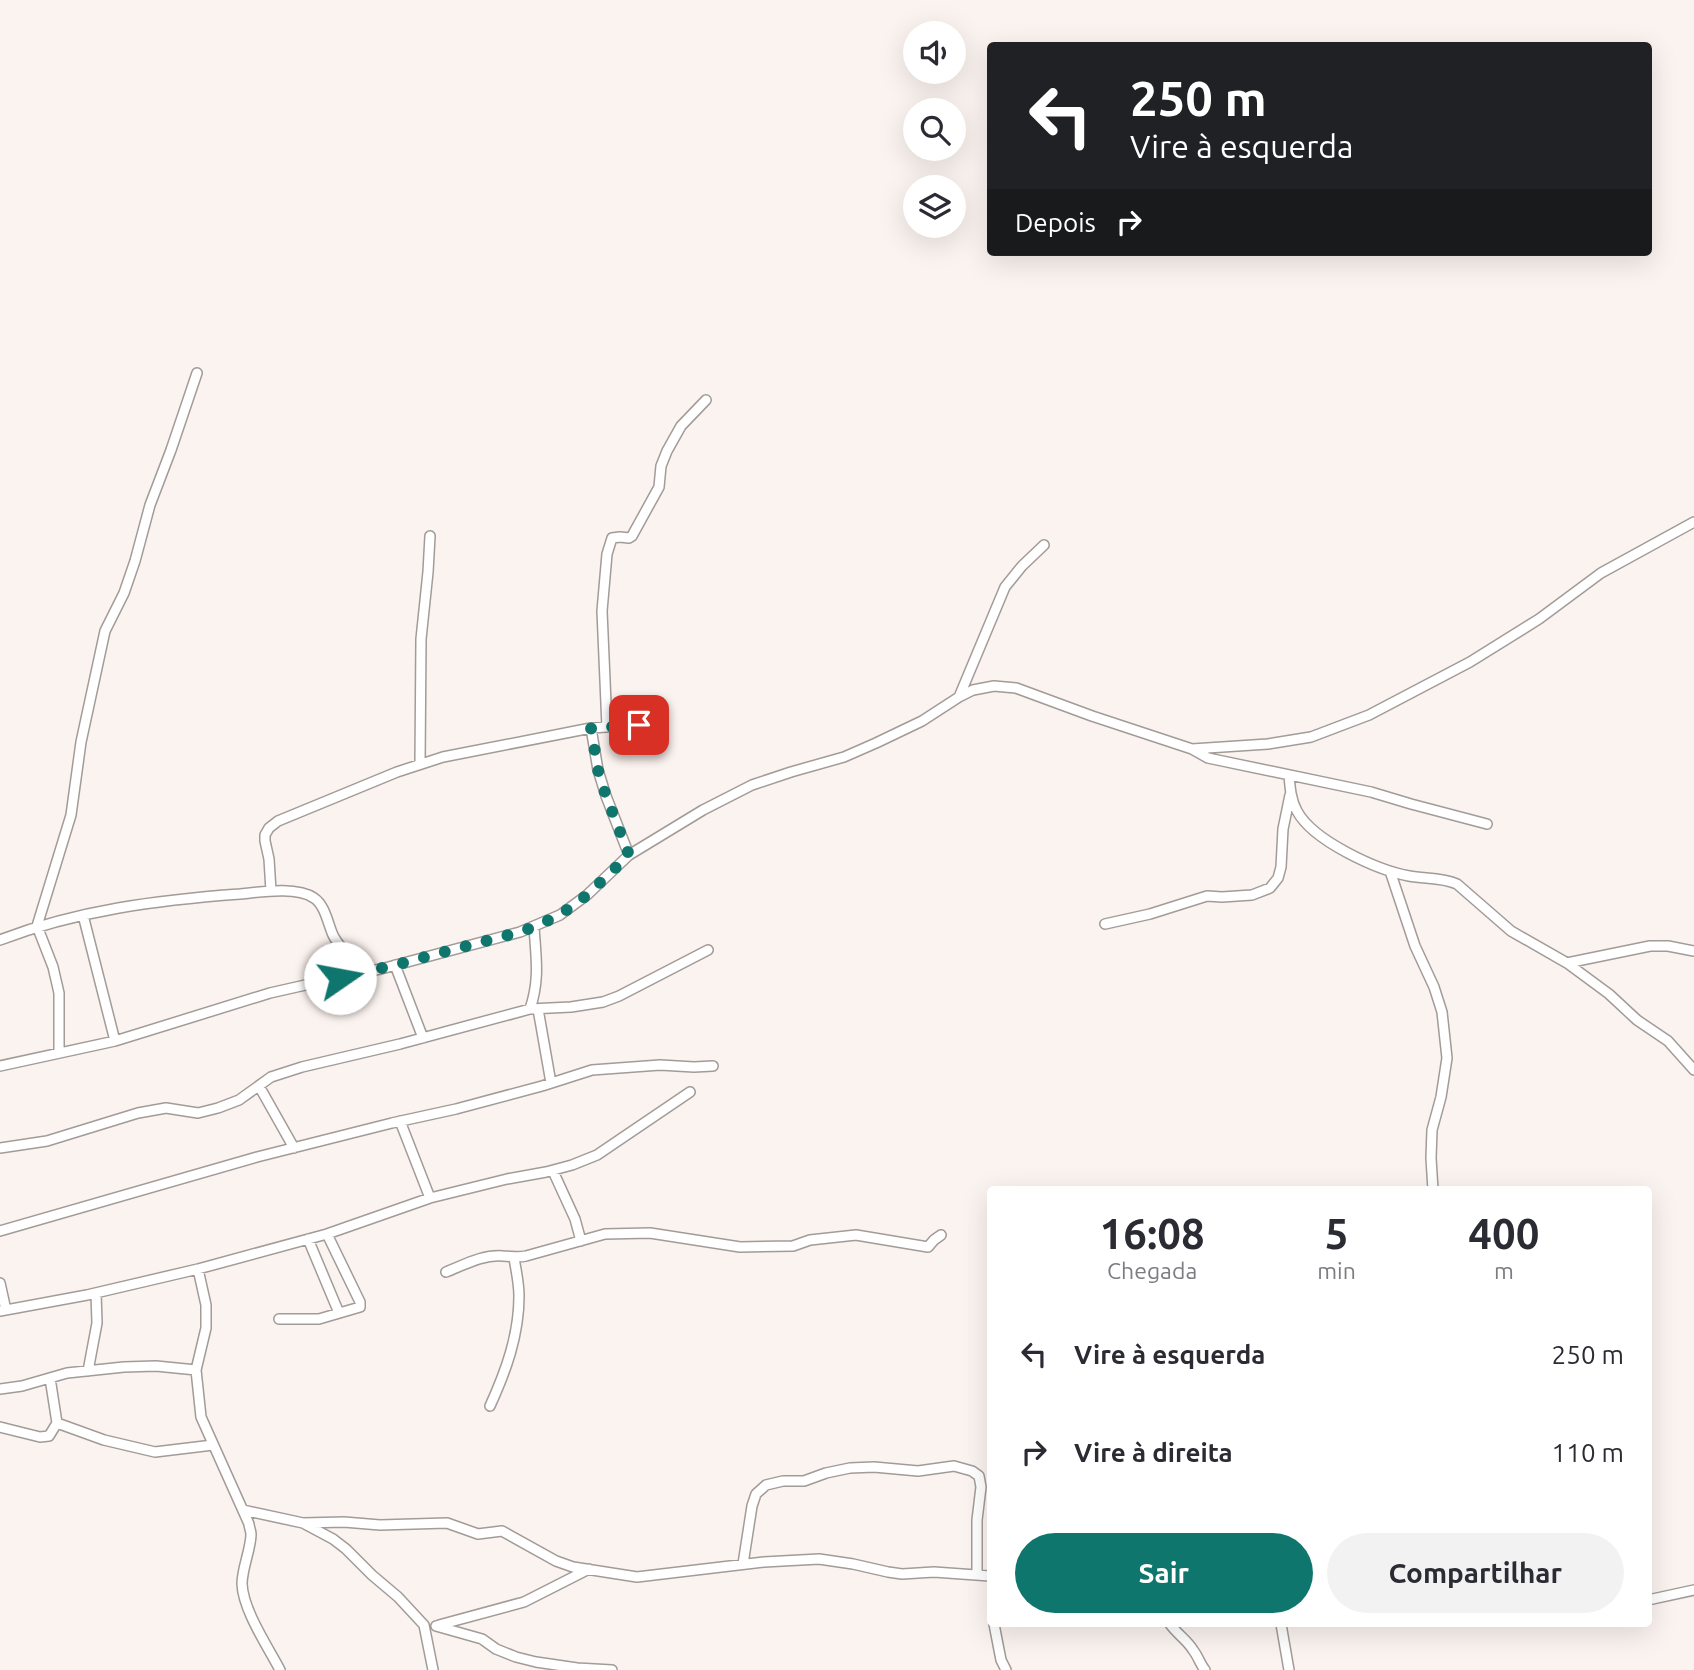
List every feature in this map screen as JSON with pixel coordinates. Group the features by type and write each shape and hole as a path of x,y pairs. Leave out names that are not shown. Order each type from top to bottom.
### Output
{"street":[{"path":"59,1053 59,993 53,967 37,926 71,815 81,742 106,631 124,593 150,505 197,373"},
{"path":"607,727 602,611 610,542 612,538 632,536 659,487 661,466 681,426 706,400"},
{"path":"1192,749 1268,744 1311,737 1369,715 1470,662 1539,619 1601,573 1694,522"},
{"path":"420,764 421,639 430,536"},
{"path":"959,697 1005,587 1044,545"},
{"path":"0,1066 115,1041 270,993 395,965 534,927 560,915 587,895 629,855 703,810 752,785 844,757 922,721 959,697 974,690 994,686 1016,688 1192,749 1208,758 1371,792 1487,824"},
{"path":"271,891 270,859 265,835 278,821 443,757 591,728 639,725"},
{"path":"591,728 598,770 629,855"},
{"path":"1105,924 1150,914 1207,896 1252,895 1270,888 1278,878 1281,867 1283,829 1290,793 1289,775"},
{"path":"1290,793 1297,811 1315,832 1337,847 1390,871 1408,876 1448,880 1457,884 1511,931 1567,963 1637,1020 1668,1041 1694,1069"},
{"path":"1390,871 1415,946 1434,987 1442,1013 1447,1058 1432,1130 1433,1186"},
{"path":"0,940 37,926 83,915 176,899 271,891 303,892 316,899 334,939 363,972"},
{"path":"83,915 115,1041"},
{"path":"534,927 537,970 534,1009 551,1083"},
{"path":"1567,963 1650,946 1694,951"},
{"path":"0,1148 47,1141 138,1113 166,1108 198,1113 239,1100 271,1077 302,1067 534,1009 603,1002 708,950"},
{"path":"395,965 423,1038"},
{"path":"0,1231 294,1148 456,1109 592,1070 660,1065 713,1066"},
{"path":"259,1086 294,1148"},
{"path":"0,1283 3,1310 96,1293 327,1234 430,1198 554,1171 597,1155 690,1092"},
{"path":"400,1121 430,1198"},
{"path":"554,1171 575,1219 581,1241"},
{"path":"446,1272 481,1258 502,1255 514,1258 545,1252 605,1234 650,1233 740,1247 793,1246 810,1240 856,1235 928,1247 941,1235"},
{"path":"279,1319 319,1319 360,1307 327,1234"},
{"path":"308,1239 339,1313"},
{"path":"489,1406 511,1356 517,1328 519,1295 514,1258"},
{"path":"198,1269 206,1305 206,1328 196,1370 201,1417 248,1524 251,1535 242,1583 245,1600 280,1670"},
{"path":"88,1371 97,1324 96,1293"},
{"path":"0,1389 22,1386 67,1373 124,1367 196,1370"},
{"path":"0,1427 49,1436 57,1423 50,1378"},
{"path":"57,1423 104,1440 155,1452 213,1445"},
{"path":"743,1564 752,1506 756,1494 766,1485 804,1481 850,1468 918,1471 954,1466 979,1476 981,1487 977,1520 977,1574"},
{"path":"243,1510 303,1523 447,1523 478,1534 502,1531 556,1561 573,1567 638,1577 743,1564 819,1559 853,1563 888,1572 987,1576"},
{"path":"303,1523 346,1549 424,1625 433,1670"},
{"path":"436,1626 524,1602 590,1569"},
{"path":"1652,1599 1694,1590"},
{"path":"424,1625 482,1639 506,1653 536,1662 612,1670"},
{"path":"994,1627 1000,1660 1006,1670"},
{"path":"1172,1627 1193,1648 1205,1670"},
{"path":"1282,1627 1289,1670"}],"route":[{"path":"340,978 520,932 560,915 587,895 629,855 598,770 591,728 639,725"}]}
